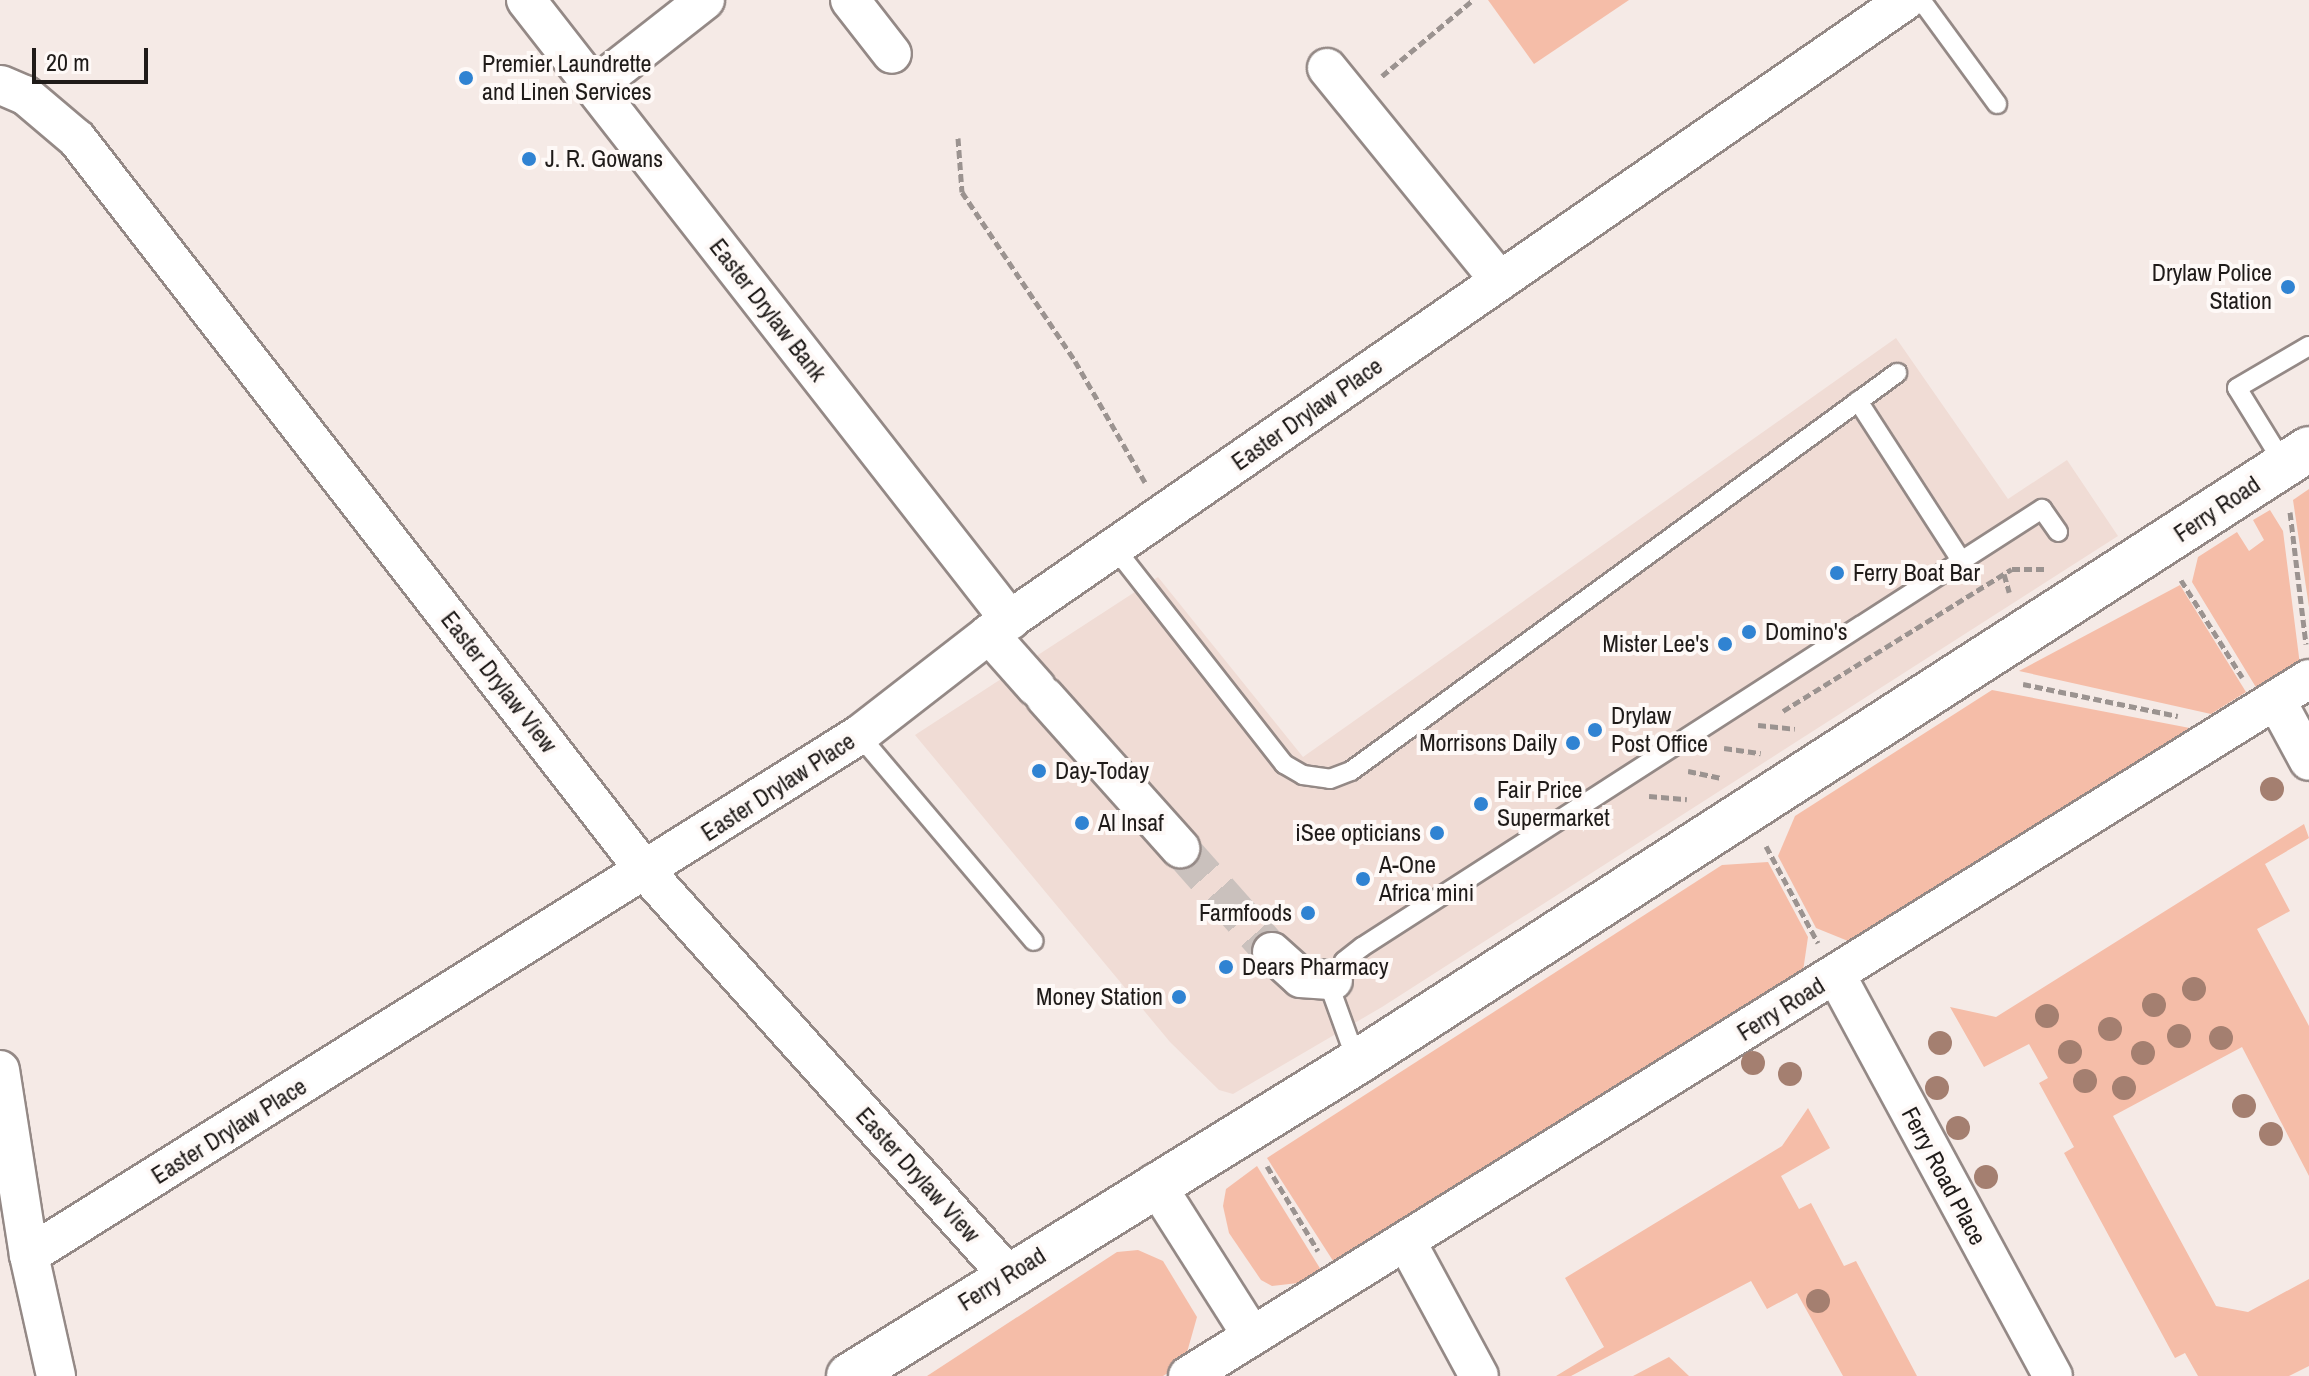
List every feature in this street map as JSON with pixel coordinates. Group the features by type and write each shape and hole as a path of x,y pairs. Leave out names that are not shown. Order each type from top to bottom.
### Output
{"main road":[{"name":"Ferry Road","path":"849,1376 1155,1183 1357,1062 1741,795 1964,671 2296,457"}],"street":[{"name":"Easter Drylaw Bank","path":"526,0 999,627 1041,692 1180,848"},
{"path":"594,87 705,0"},
{"path":"850,0 892,54"},
{"name":"Easter Drylaw Place","path":"29,1255 646,872 859,735 999,627 1906,0"},
{"path":"0,55 0,94"},
{"path":"1327,68 1500,281"},
{"name":"Easter Drylaw View","path":"1,85 25,95 77,139 646,872 1008,1275"},
{"name":"Ferry Road","path":"1188,1376 2256,712 2308,664"},
{"path":"2256,712 2309,761"},
{"path":"1272,952 1301,978 1333,980"},
{"name":"Ferry Road Place","path":"1836,975 2053,1376"},
{"path":"0,1070 29,1255 56,1376"},
{"path":"1155,1183 1252,1336"},
{"path":"1406,1241 1479,1376"}],"lane":[{"path":"1921,0 1997,104"},
{"path":"2296,457 2237,388 2309,346"},
{"path":"1114,547 1284,764 1303,775 1330,779 1351,771 1897,373"},
{"path":"1858,401 1961,560"},
{"path":"1357,1062 1337,1012 1333,980 1344,961 1362,947 2042,509 2058,532"},
{"path":"859,735 1034,941"}],"path":[{"path":"1353,100 1473,0"},
{"path":"958,138 962,192 1075,361 1163,514"},
{"path":"2296,457 2308,664"},
{"path":"2160,546 2256,712"},
{"path":"1770,710 1789,711 2012,569 2065,569 2083,595"},
{"path":"2004,574 2012,604"},
{"path":"1964,671 2256,712"},
{"path":"1749,724 1760,717"},
{"path":"1726,739 1715,746 1774,755"},
{"path":"1691,762 1679,770 1741,795 1836,975"},
{"path":"1614,783 1640,795 1653,786"},
{"path":"1244,1128 1337,1282"}],"shaded area":[{"path":"1488,0 1629,0 1534,64"},
{"path":"1896,338 2008,499 2067,460 2118,536 1382,1007 1233,1094 1219,1090 1170,1042 915,735 1158,577 1303,757"},
{"path":"2309,489 2309,607 2293,500"},
{"path":"2270,510 2283,531 2300,665 2257,689 2192,582 2198,557 2237,532 2249,551 2264,540 2253,520"},
{"path":"2180,585 2246,692 2211,714 2019,671"},
{"path":"1992,690 2195,729 1853,943 1816,928 1778,856 1795,816"},
{"path":"2304,824 2309,838 2265,864 2290,911 2257,929 2309,1026 2309,1176 2242,1047 2113,1116 2216,1306 2248,1312 2309,1279 2309,1366 2289,1376 2198,1376 2185,1353 2175,1358 2064,1153 2074,1147 2039,1083 2048,1078 2029,1044 1984,1067 1950,1007 1996,1017"},
{"path":"1768,862 1808,937 1802,978 1337,1267 1267,1158 1722,865"},
{"path":"1808,1108 1830,1148 1781,1176 1799,1209 1811,1203 1844,1266 1856,1261 1917,1376 1843,1376 1797,1293 1767,1309 1751,1281 1571,1376 1556,1376 1604,1347 1565,1278 1782,1146"},
{"path":"1257,1166 1321,1270 1298,1283 1272,1286 1261,1280 1229,1233 1223,1206 1226,1189"},
{"path":"1138,1250 1163,1261 1197,1317 1184,1363 1163,1376 927,1376 1117,1252"},
{"path":"1669,1357 1689,1376 1633,1376"}],"tunnel":[{"path":"1180,848 1272,952"}],"place":[{"name":"Premier Laundrette and Linen Services","path":"466,78"},
{"name":"J. R. Gowans","path":"529,159"},
{"name":"Drylaw Police Station","path":"2288,287"},
{"name":"Ferry Boat Bar","path":"1837,573"},
{"name":"Domino's","path":"1749,632"},
{"name":"Mister Lee's","path":"1725,644"},
{"name":"Drylaw Post Office","path":"1595,730"},
{"name":"Morrisons Daily","path":"1573,743"},
{"name":"Day-Today","path":"1039,771"},
{"name":"Fair Price Supermarket","path":"1481,804"},
{"name":"Al Insaf","path":"1082,823"},
{"name":"iSee opticians","path":"1437,833"},
{"name":"A-One Africa mini","path":"1363,879"},
{"name":"Farmfoods","path":"1308,913"},
{"name":"Dears Pharmacy","path":"1226,967"},
{"name":"Money Station","path":"1179,997"}]}
